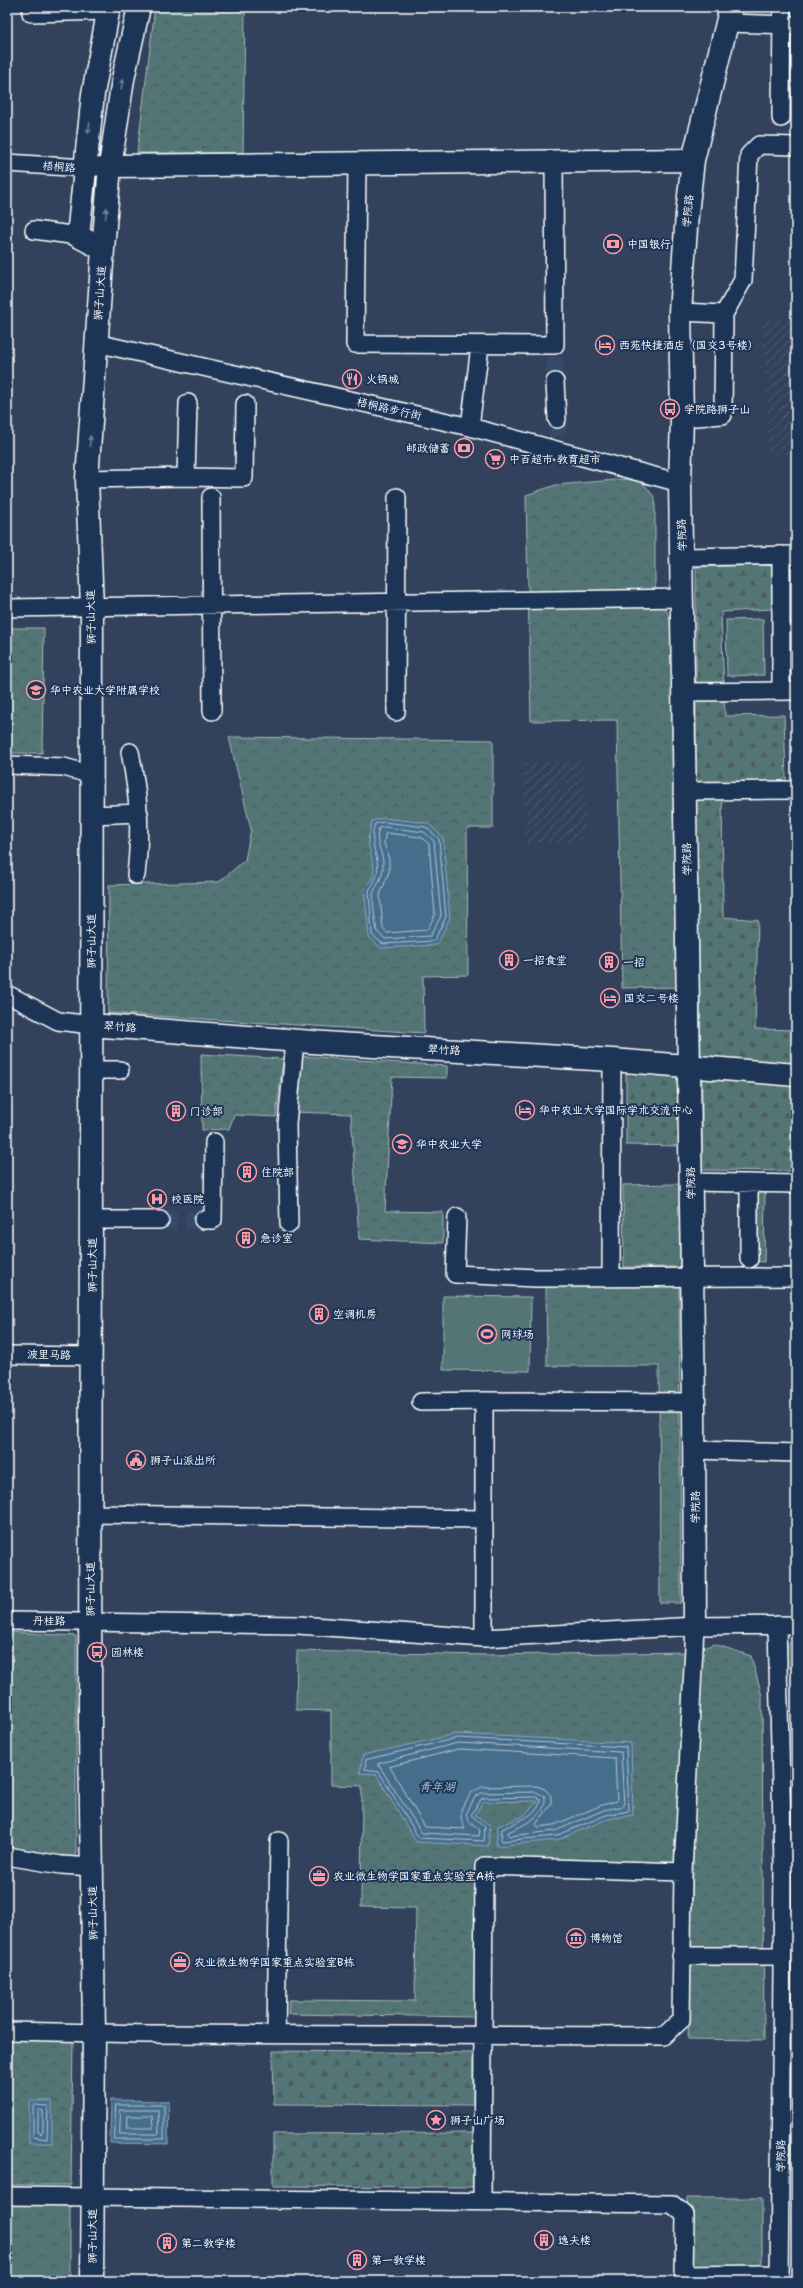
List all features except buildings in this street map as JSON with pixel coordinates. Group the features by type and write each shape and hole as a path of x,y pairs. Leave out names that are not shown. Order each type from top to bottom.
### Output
{"street":[{"name":"狮子山大道","path":"92,2281 91,2198 94,2034 90,1621 90,1356 92,1220 92,608 88,480 96,343 110,166 123,78 139,7"},
{"path":"781,118 789,25 782,7"},
{"path":"31,13 108,9 93,94 78,236"},
{"path":"728,15 789,25"},
{"name":"学院路","path":"695,1626 695,1450 683,557 680,483 682,418 680,312 693,160 728,15"},
{"path":"682,418 723,415 724,314 744,280 749,155 759,145 796,146"},
{"path":"110,166 693,160"},
{"path":"357,164 355,344 480,346 555,351 554,161"},
{"name":"梧桐路","path":"7,163 84,168 110,166"},
{"path":"34,230 78,236 103,249"},
{"path":"680,312 724,314"},
{"name":"梧桐路步行街","path":"96,343 470,427 558,444 680,483"},
{"path":"470,427 480,346"},
{"path":"555,382 556,419"},
{"path":"186,477 188,403"},
{"path":"88,480 186,477 244,478 245,404"},
{"path":"211,497 210,605 212,711"},
{"path":"396,712 395,602 397,497"},
{"path":"683,557 788,555 788,691 684,692"},
{"path":"7,608 92,608 683,598"},
{"path":"130,752 138,792 140,839 136,875"},
{"path":"7,765 64,767 92,774"},
{"path":"686,791 796,790"},
{"path":"92,815 139,813"},
{"path":"7,994 58,1021 91,1025"},
{"name":"翠竹路","path":"91,1025 295,1041 612,1060 796,1075"},
{"path":"289,1224 287,1124 295,1041"},
{"path":"610,1278 612,1060"},
{"path":"91,1070 120,1070"},
{"path":"203,1220 213,1220 214,1142"},
{"path":"691,1182 796,1184"},
{"path":"749,1183 749,1259"},
{"path":"457,1217 455,1274 536,1278 796,1277"},
{"path":"92,1220 160,1220"},
{"name":"波里马路","path":"7,1355 90,1356"},
{"path":"484,1401 484,1638"},
{"path":"421,1402 694,1402"},
{"path":"695,1450 796,1453"},
{"path":"90,1514 484,1519"},
{"name":"丹桂路","path":"7,1620 298,1625 484,1638 695,1626"},
{"name":"学院路","path":"777,1625 782,1858 779,2278"},
{"path":"7,2032 94,2034 664,2036 681,2020 683,1872 695,1626 796,1625"},
{"path":"276,2035 279,1841"},
{"path":"7,1856 61,1865 92,1867"},
{"path":"482,2202 484,1866 683,1872"},
{"path":"681,1956 782,1956"},
{"path":"7,2196 672,2204 685,2215 684,2275 779,2278"}],"shaded area":[{"name":"华中农业大学","path":"7,7 796,7 796,2281 7,2281"},
{"path":"796,318 796,454 769,455 763,320"},
{"path":"584,761 586,841 526,843 523,763"}],"green space":[{"path":"155,7 245,7 243,153 137,153"},
{"path":"639,478 655,498 655,586 677,634 684,987 622,988 617,720 531,721 526,495 556,485"},
{"path":"774,565 773,609 721,612 725,716 784,715 786,782 722,782 723,917 758,920 755,1029 796,1030 796,1065 701,1058 696,814 696,567"},
{"path":"763,619 764,675 727,676 726,620"},
{"path":"7,628 44,628 42,753 7,753"},
{"path":"229,737 493,740 493,828 467,828 468,975 423,976 424,1033 108,1013 109,885 219,882 245,860 251,829"},
{"path":"201,1054 283,1059 276,1117 234,1115 229,1129 202,1130"},
{"path":"300,1056 447,1066 447,1078 392,1077 385,1211 443,1212 443,1243 359,1239 351,1114 292,1112"},
{"path":"626,1068 684,1073 684,1146 626,1145"},
{"path":"702,1078 796,1085 796,1171 702,1170"},
{"path":"679,1184 680,1267 624,1267 623,1185"},
{"path":"755,1191 765,1191 764,1262 754,1261"},
{"path":"546,1284 679,1284 681,1603 660,1603 659,1366 547,1366"},
{"name":"网球场","path":"443,1296 531,1297 530,1371 443,1370"},
{"path":"7,1632 76,1636 76,1860 7,1848"},
{"path":"796,1638 796,1668 787,1668 787,1645"},
{"path":"714,1644 751,1656 762,1696 764,2040 688,2039 693,1867 478,1859 476,2017 288,2014 289,2000 415,2001 416,1908 361,1907 362,1786 331,1785 331,1711 296,1710 297,1651 486,1655 692,1652"},
{"path":"7,2039 73,2040 71,2185 7,2185"},
{"path":"273,2051 473,2053 473,2105 274,2104"},
{"path":"789,2064 796,2064 796,2095 789,2095"},
{"path":"474,2133 473,2187 273,2186 273,2134"},
{"path":"791,2136 796,2136 796,2170 791,2170"},
{"path":"687,2198 762,2198 762,2281 687,2281"},
{"path":"7,2205 70,2205 70,2281 7,2281"}],"water":[{"path":"383,818 428,823 443,838 450,918 437,945 381,948 369,937 364,888 372,878 374,868 368,844 372,821"},
{"name":"青年湖","path":"457,1734 631,1743 633,1815 608,1819 557,1840 496,1846 498,1826 522,1817 538,1801 483,1802 475,1815 490,1825 488,1846 416,1842 376,1774 360,1773 363,1755"},
{"path":"111,2100 169,2101 168,2144 110,2143"},
{"path":"29,2101 52,2101 52,2143 29,2143"}],"tunnel":[{"path":"555,357 555,382"},
{"path":"557,419 558,436"},
{"path":"160,1220 203,1220"}],"place":[{"name":"中国银行","path":"613,244"},
{"name":"西苑快捷酒店（国交3号楼）","path":"605,345"},
{"name":"火锅城","path":"352,379"},
{"name":"学院路狮子山","path":"670,409"},
{"name":"邮政储蓄","path":"464,448"},
{"name":"中百超市 教育超市","path":"495,459"},
{"name":"华中农业大学附属学校","path":"36,690"},
{"name":"一招食堂","path":"509,960"},
{"name":"一招","path":"609,962"},
{"name":"国交二号楼","path":"610,998"},
{"name":"华中农业大学国际学术交流中心","path":"525,1110"},
{"name":"门诊部","path":"176,1111"},
{"name":"华中农业大学","path":"402,1144"},
{"name":"住院部","path":"247,1172"},
{"name":"校医院","path":"157,1199"},
{"name":"急诊室","path":"246,1238"},
{"name":"空调机房","path":"319,1314"},
{"name":"网球场","path":"487,1334"},
{"name":"狮子山派出所","path":"136,1460"},
{"name":"园林楼","path":"97,1652"},
{"name":"农业微生物学国家重点实验室A栋","path":"319,1876"},
{"name":"博物馆","path":"576,1938"},
{"name":"农业微生物学国家重点实验室B栋","path":"180,1962"},
{"name":"狮子山广场","path":"436,2120"},
{"name":"逸夫楼","path":"544,2240"},
{"name":"第二教学楼","path":"167,2243"},
{"name":"第一教学楼","path":"357,2260"}]}
